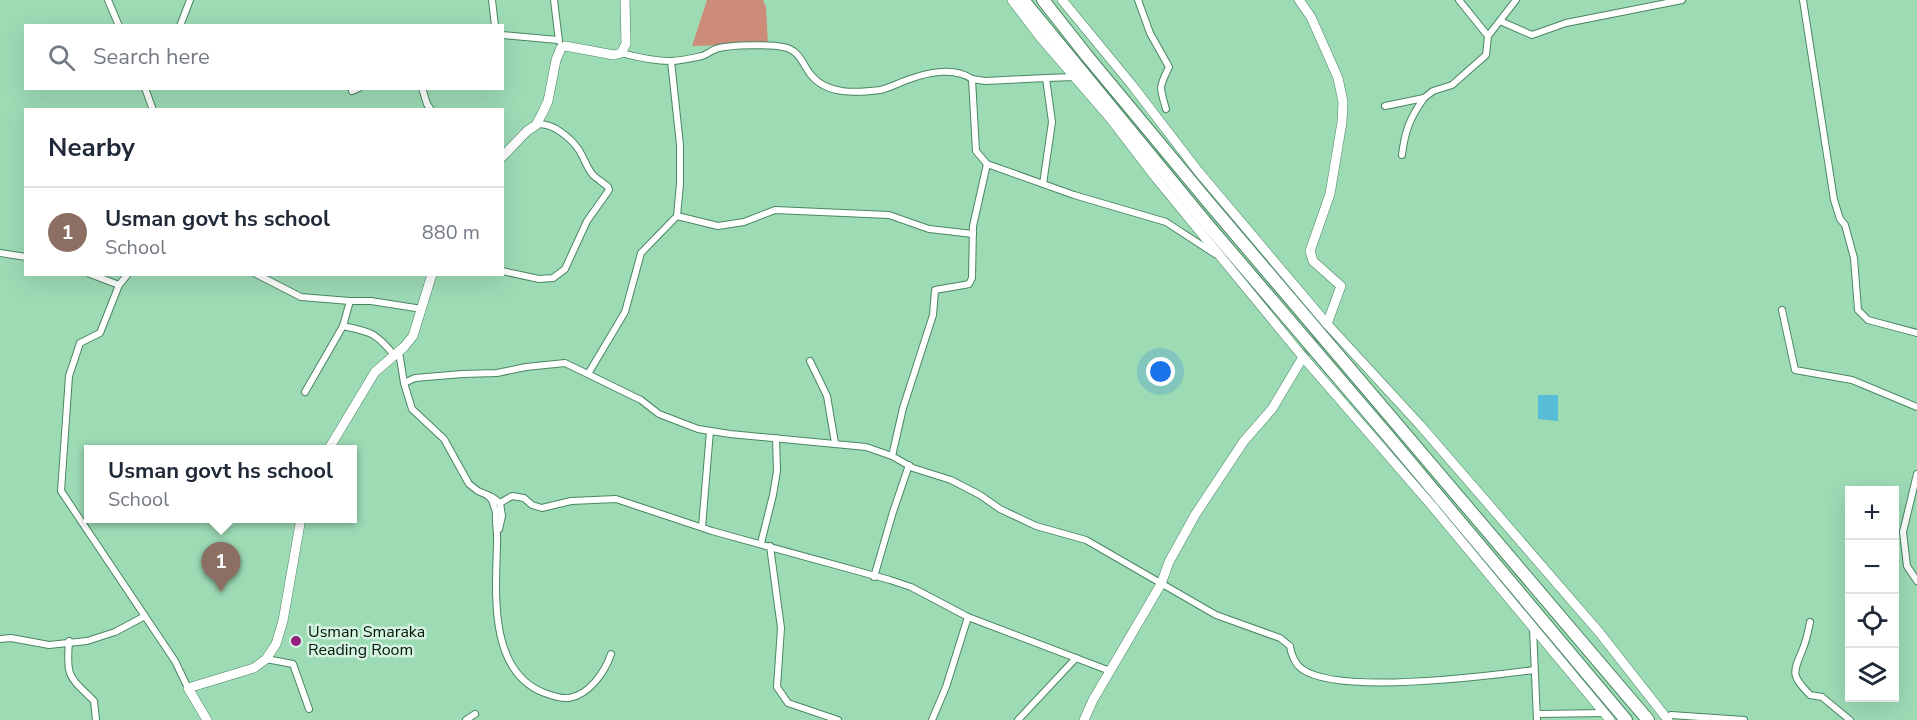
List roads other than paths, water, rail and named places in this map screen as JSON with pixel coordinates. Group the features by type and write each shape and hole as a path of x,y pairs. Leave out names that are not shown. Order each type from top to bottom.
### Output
{"highway":[{"path":"1023,0 1222,241 1626,720"},
{"path":"1043,0 1209,203 1648,720"}],"street":[{"path":"108,0 117,24"},
{"path":"181,24 190,0"},
{"path":"492,0 495,24"},
{"path":"536,125 548,101 561,43 554,0"},
{"path":"621,53 626,44 625,0"},
{"path":"1012,0 1303,357 1533,625 1607,717"},
{"path":"1062,0 1132,84 1198,171 1327,324 1420,425 1599,632 1670,718 1744,720"},
{"path":"1138,0 1150,33 1169,68 1162,78 1160,87 1166,109"},
{"path":"1299,0 1311,17 1338,78 1343,102 1330,194 1310,251 1313,261 1341,286 1327,324"},
{"path":"1460,0 1488,36"},
{"path":"1402,155 1404,133 1410,118 1424,98 1433,91 1452,85 1482,61 1487,52 1488,36 1516,0"},
{"path":"1500,21 1532,35 1566,23 1682,0"},
{"path":"1803,0 1834,200 1840,219 1845,225 1854,258 1858,310 1868,320 1917,333"},
{"path":"504,35 561,43 614,55 621,53 639,58 671,61 703,56 719,48 773,45 786,47 796,53 821,85 832,90 858,92 883,90 913,78 947,72 958,72 972,79 985,81 1075,77"},
{"path":"588,374 625,312 641,254 677,216 680,145 671,61"},
{"path":"1043,184 1052,122 1046,78"},
{"path":"972,79 976,151 987,164 1166,222 1222,258"},
{"path":"149,90 153,108"},
{"path":"423,90 430,108"},
{"path":"1385,106 1424,98"},
{"path":"504,155 526,131 543,123 558,130 578,148 593,175 609,190 587,221 565,269 553,278 539,279 504,271"},
{"path":"892,456 903,408 933,315 935,290 969,284 972,278 973,234 987,164"},
{"path":"677,216 718,226 744,222 775,210 889,215 929,229 973,234"},
{"path":"0,253 24,257"},
{"path":"95,276 119,285"},
{"path":"126,276 119,285 100,333 80,343 69,376 61,491 175,661 207,720"},
{"path":"260,276 301,297 371,301 422,309"},
{"path":"331,445 375,372 413,336 431,276"},
{"path":"305,392 343,326 350,301"},
{"path":"1782,310 1795,370 1852,380 1917,407"},
{"path":"343,326 371,332 380,337 396,353 412,409 444,439 469,484 500,502"},
{"path":"1084,720 1093,700 1161,584 1169,562 1196,515 1244,441 1272,409 1303,357"},
{"path":"810,361 827,396 835,443"},
{"path":"404,383 415,378 497,373 565,363 641,400 659,414 698,429 866,447 951,480 1000,509 1036,526 1086,540 1216,615 1280,638 1290,646 1291,654 1301,669 1312,674 1342,681 1450,679 1534,670"},
{"path":"702,527 710,431"},
{"path":"761,543 777,471 776,438"},
{"path":"874,577 909,465"},
{"path":"1917,474 1903,532 1907,566 1917,581"},
{"path":"487,495 495,508 498,535 498,618 502,645 510,662 534,688 565,698 575,697 586,691 608,664 611,654"},
{"path":"500,502 512,496 524,498 532,505 542,508 570,501 616,499 702,527 911,587 968,616 1110,671"},
{"path":"498,535 502,516 500,502"},
{"path":"188,688 247,671 266,659 276,644 283,621 300,523"},
{"path":"770,546 782,628 777,687 788,703 838,720"},
{"path":"0,639 11,638 49,645 69,641 87,641 102,637 145,616"},
{"path":"932,720 946,687 968,616"},
{"path":"1810,622 1807,639 1795,663 1798,683 1810,695 1822,697 1850,720"},
{"path":"1533,625 1537,717 1607,717"},
{"path":"69,641 68,670 94,701 96,720"},
{"path":"1018,720 1076,658"},
{"path":"266,659 293,664 309,710"},
{"path":"562,690 565,698"},
{"path":"466,720 474,714"}],"water":[{"path":"1538,395 1558,395 1558,421 1538,419"}],"tunnel":[{"path":"1303,357 1327,324"}],"place":[{"name":"Usman govt hs school","path":"221,592"},
{"name":"Usman Smaraka Reading Room","path":"296,641"}]}
